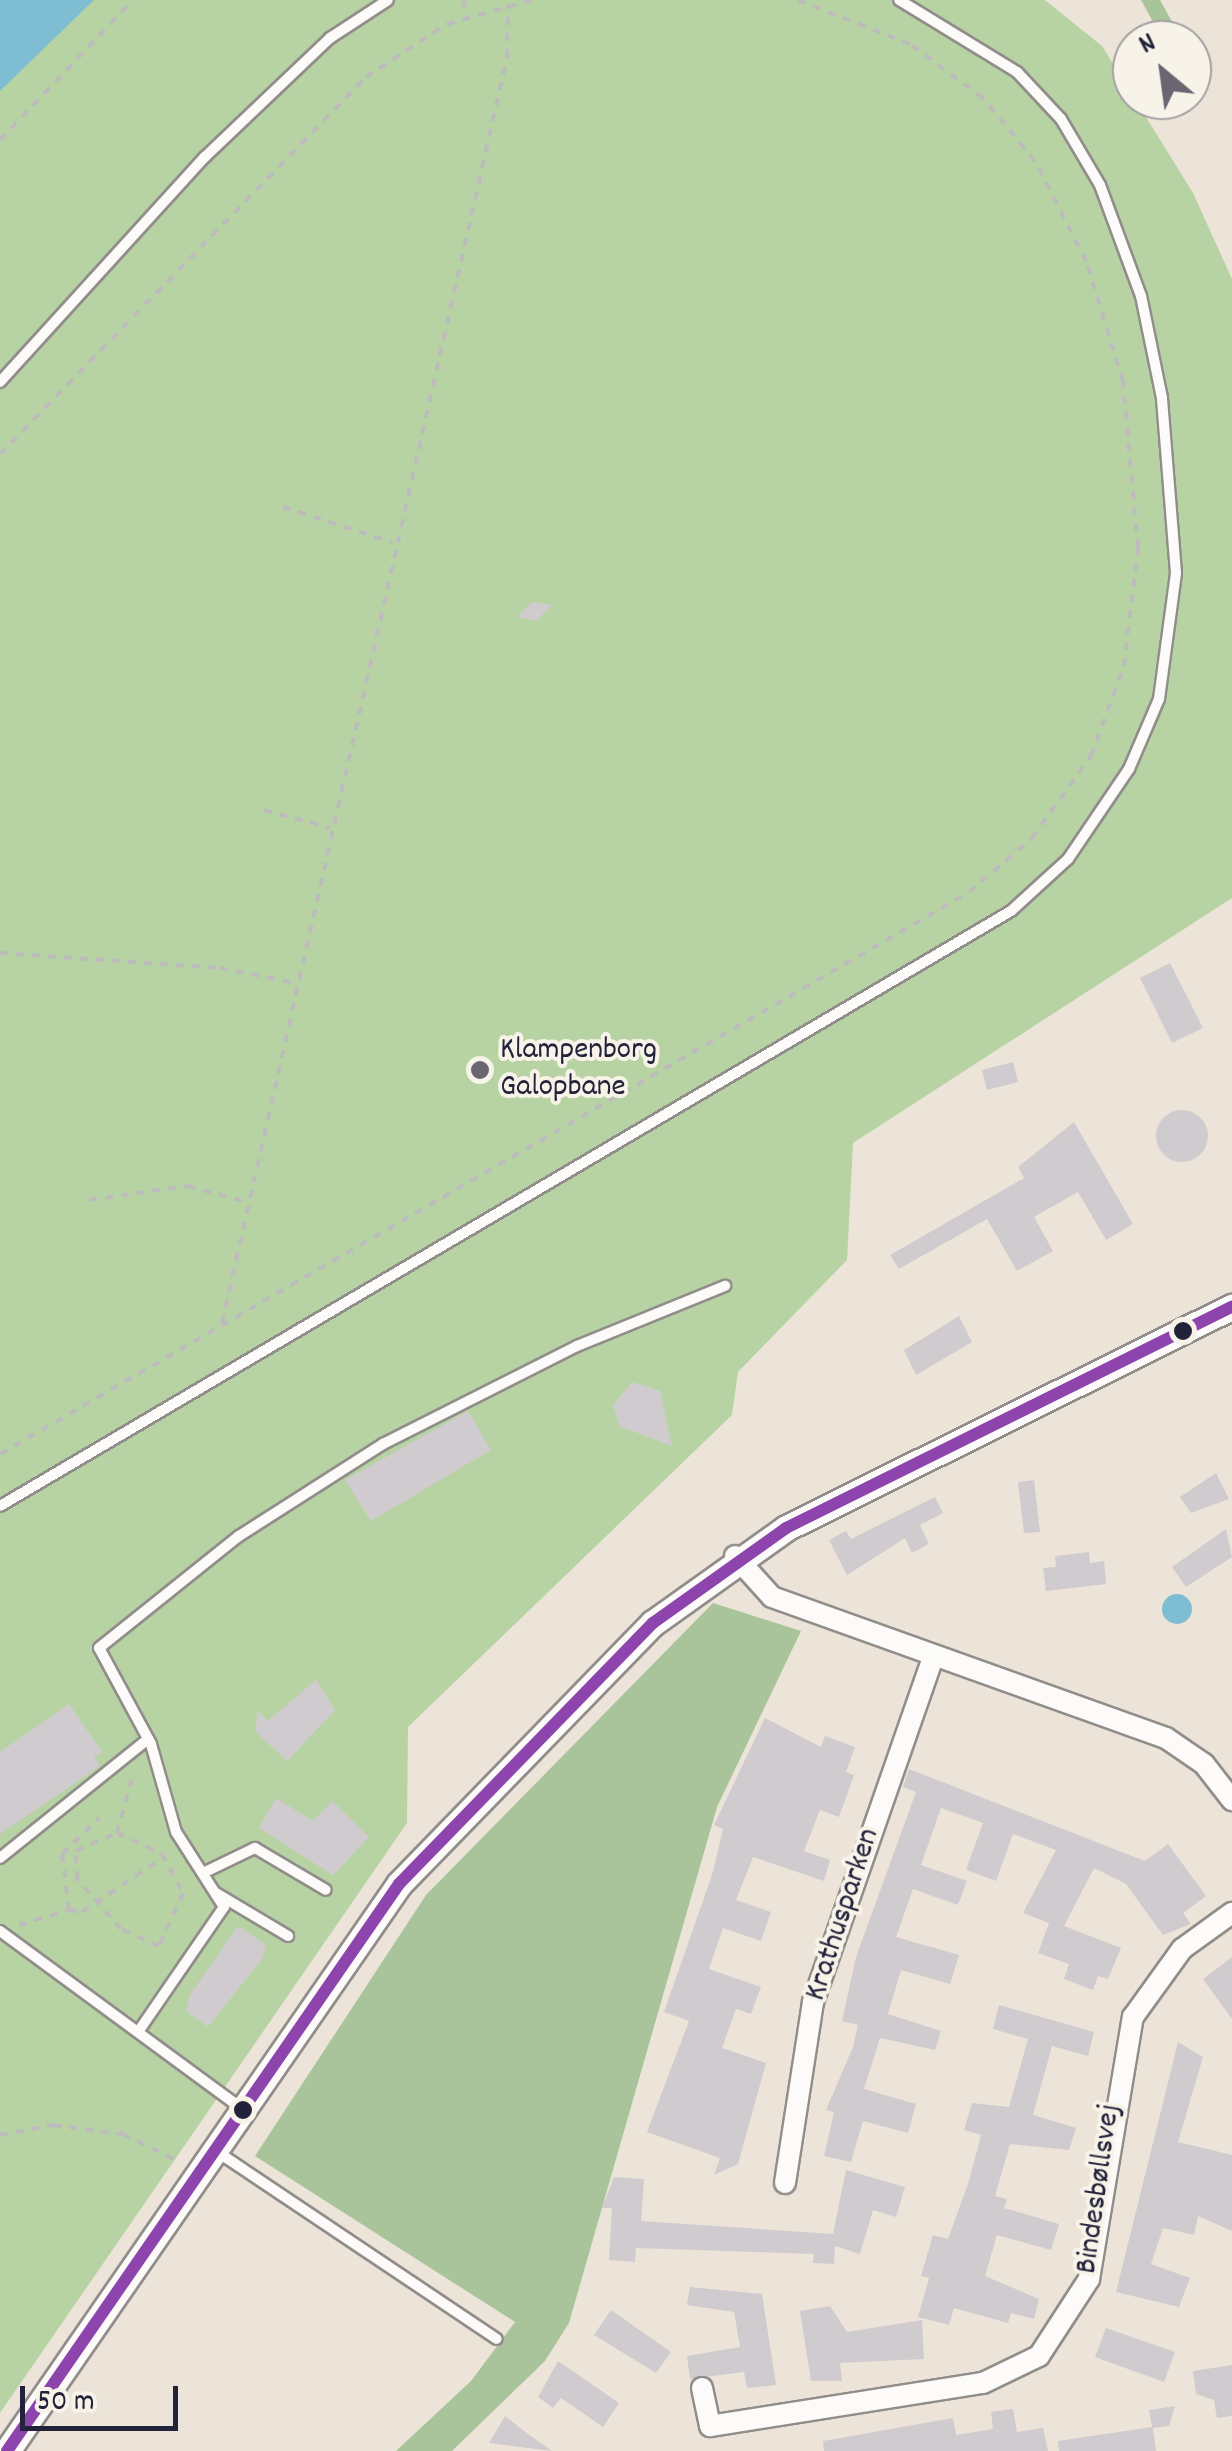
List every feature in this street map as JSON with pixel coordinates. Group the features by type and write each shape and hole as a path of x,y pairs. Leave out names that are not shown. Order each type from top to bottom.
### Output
{"street":[{"path":"7,2451 443,1832 654,1623 736,1556 1232,1307"},
{"path":"736,1556 772,1596 1166,1738 1204,1764 1232,1800"},
{"name":"Krathusparken","path":"785,2184 813,2002 934,1655"},
{"name":"Bindesbøllsvej","path":"702,2388 710,2426 983,2383 1039,2356 1089,2279 1133,2017 1182,1949 1232,1913"}],"lane":[{"path":"0,382 205,157 330,38 388,0"},
{"path":"0,1506 989,925 1060,867 1120,784 1159,699 1176,573 1162,398 1141,296 1100,186 1061,119 1017,72 899,0"},
{"path":"138,2032 224,1907 176,1832 149,1742 99,1648 239,1536 383,1444 577,1346 724,1286"},
{"path":"0,1858 149,1742"},
{"path":"202,1873 255,1848 326,1890"},
{"path":"215,1893 288,1936"},
{"path":"0,1931 246,2112"},
{"path":"212,2164 497,2339"}],"path":[{"path":"0,140 133,0"},
{"path":"462,0 468,16"},
{"path":"0,454 366,77 468,16 532,0"},
{"path":"0,1454 969,892 1062,803 1105,724 1131,633 1138,507 1123,381 1086,261 1036,160 983,98 895,36 798,0"},
{"path":"221,1325 392,542 507,57 508,5"},
{"path":"283,507 392,542"},
{"path":"264,810 330,828"},
{"path":"0,953 220,968 296,984"},
{"path":"89,1200 188,1186 246,1202"},
{"path":"118,1833 119,1802 149,1742"},
{"path":"68,1910 62,1854 99,1818"},
{"path":"118,1833 164,1857 182,1893 160,1946 121,1929 76,1880 76,1851 118,1833"},
{"path":"0,1931 68,1910 82,1912 94,1899 164,1857"},
{"path":"0,2135 53,2126 123,2134 212,2164"}],"green space":[{"name":"Klampenborg Galopbane","path":"0,0 1045,0 1102,46 1112,62 1112,120 1148,120 1193,193 1232,279 1232,898 853,1143 847,1260 738,1372 732,1415 408,1727 407,1823 0,2413"},
{"path":"1141,0 1160,0 1171,20 1152,20"},
{"path":"713,1603 801,1631 717,1807 569,2323 545,2361 452,2451 396,2451 471,2381 515,2322 255,2156 426,1895"}],"water":[{"path":"0,0 94,0 0,91"},
{"path":"1177,1594 1191,1603 1192,1609 1183,1623 1177,1624 1163,1615 1162,1609 1171,1595"}],"building":[{"path":"532,602 552,605 536,621 517,617"},
{"path":"1170,963 1203,1028 1172,1043 1140,978"},
{"path":"1013,1062 1018,1082 987,1090 982,1070"},
{"path":"1182,1110 1201,1117 1208,1136 1201,1155 1182,1162 1163,1155 1156,1136 1163,1117"},
{"path":"1074,1122 1133,1224 1106,1240 1078,1192 1034,1217 1053,1251 1017,1271 987,1219 899,1269 890,1255 1024,1178 1018,1167"},
{"path":"959,1316 972,1342 916,1375 904,1350"},
{"path":"632,1382 660,1391 672,1446 619,1426 613,1405"},
{"path":"468,1411 491,1450 371,1521 345,1480"},
{"path":"1216,1473 1229,1499 1191,1513 1180,1497"},
{"path":"1034,1480 1040,1532 1024,1533 1018,1482"},
{"path":"935,1497 943,1513 920,1525 929,1544 912,1553 905,1538 847,1575 829,1540 846,1531 851,1539"},
{"path":"1226,1529 1232,1557 1186,1587 1172,1567"},
{"path":"1089,1552 1090,1563 1104,1561 1106,1584 1046,1591 1043,1568 1056,1567 1055,1556"},
{"path":"316,1680 335,1710 287,1761 256,1732 257,1711 268,1721"},
{"path":"69,1704 102,1752 94,1757 100,1766 0,1834 0,1752"},
{"path":"765,1718 821,1747 825,1736 855,1747 846,1772 854,1775 839,1817 820,1810 804,1851 830,1860 824,1881 753,1857 736,1900 771,1912 761,1941 723,1928 709,1969 761,1987 751,2014 736,2009 722,2048 766,2063 738,2164 714,2175 720,2158 647,2132 689,2021 664,2012 712,1875 723,1829 714,1825"},
{"path":"909,1769 1145,1861 1168,1844 1206,1896 1183,1913 1191,1924 1163,1935 1126,1884 1094,1868 1064,1926 1121,1948 1108,1979 1098,1976 1093,1990 1064,1979 1069,1964 1038,1953 1049,1923 1023,1913 1056,1850 1013,1834 996,1881 966,1870 983,1823 941,1808 921,1865 967,1881 958,1905 913,1889 896,1937 959,1955 950,1984 901,1970 888,2014 941,2031 935,2050 880,2038 864,2089 916,2104 908,2133 863,2121 851,2162 824,2156 834,2112 826,2110 853,2047 858,2025 842,2021 856,1957 916,1792 903,1787"},
{"path":"276,1798 313,1821 332,1801 369,1837 333,1875 259,1828"},
{"path":"238,1926 266,1945 262,1959 208,2027 186,2011 190,1995"},
{"path":"1232,1957 1232,2019 1203,1979"},
{"path":"999,2005 1094,2032 1088,2056 1052,2046 1033,2115 1076,2128 1069,2150 1010,2144 995,2196 1007,2199 1004,2208 1059,2224 1051,2250 997,2235 985,2276 1039,2299 1034,2319 1011,2313 1008,2323 954,2308 949,2325 918,2317 929,2278 921,2276 933,2235 948,2239 969,2181 981,2135 964,2130 972,2103 1009,2107 1028,2039 993,2029"},
{"path":"1178,2042 1203,2057 1178,2142 1232,2155 1232,2231 1198,2216 1194,2235 1163,2228 1151,2264 1190,2278 1179,2307 1116,2292"},
{"path":"846,2170 905,2187 896,2217 873,2210 860,2254 835,2246 834,2264 813,2263 814,2254 636,2248 635,2262 609,2260 612,2208 602,2208 614,2177 644,2179 641,2221 833,2234"},
{"path":"690,2287 762,2294 776,2385 747,2388 744,2372 690,2379 687,2356 740,2347 734,2312 687,2305"},
{"path":"830,2306 847,2332 922,2320 924,2359 840,2363 842,2381 811,2381 800,2311"},
{"path":"611,2310 671,2352 656,2373 594,2335"},
{"path":"1106,2328 1175,2352 1164,2382 1095,2357"},
{"path":"558,2361 619,2403 603,2427 561,2398 553,2408 538,2397"},
{"path":"1232,2365 1232,2416 1217,2418 1214,2400 1196,2394 1193,2371"},
{"path":"1175,2406 1169,2426 1153,2428 1156,2451 1059,2451 1058,2441 1152,2427 1149,2410"},
{"path":"1013,2409 1017,2432 1043,2428 1048,2451 824,2451 823,2441 953,2418 956,2435 993,2429 991,2412"},
{"path":"505,2416 524,2431 552,2451 489,2443"}],"transit line":[{"path":"7,2451 399,1884 653,1623 786,1528 1232,1307"}],"place":[{"name":"Klampenborg Galopbane","path":"480,1070"}]}
